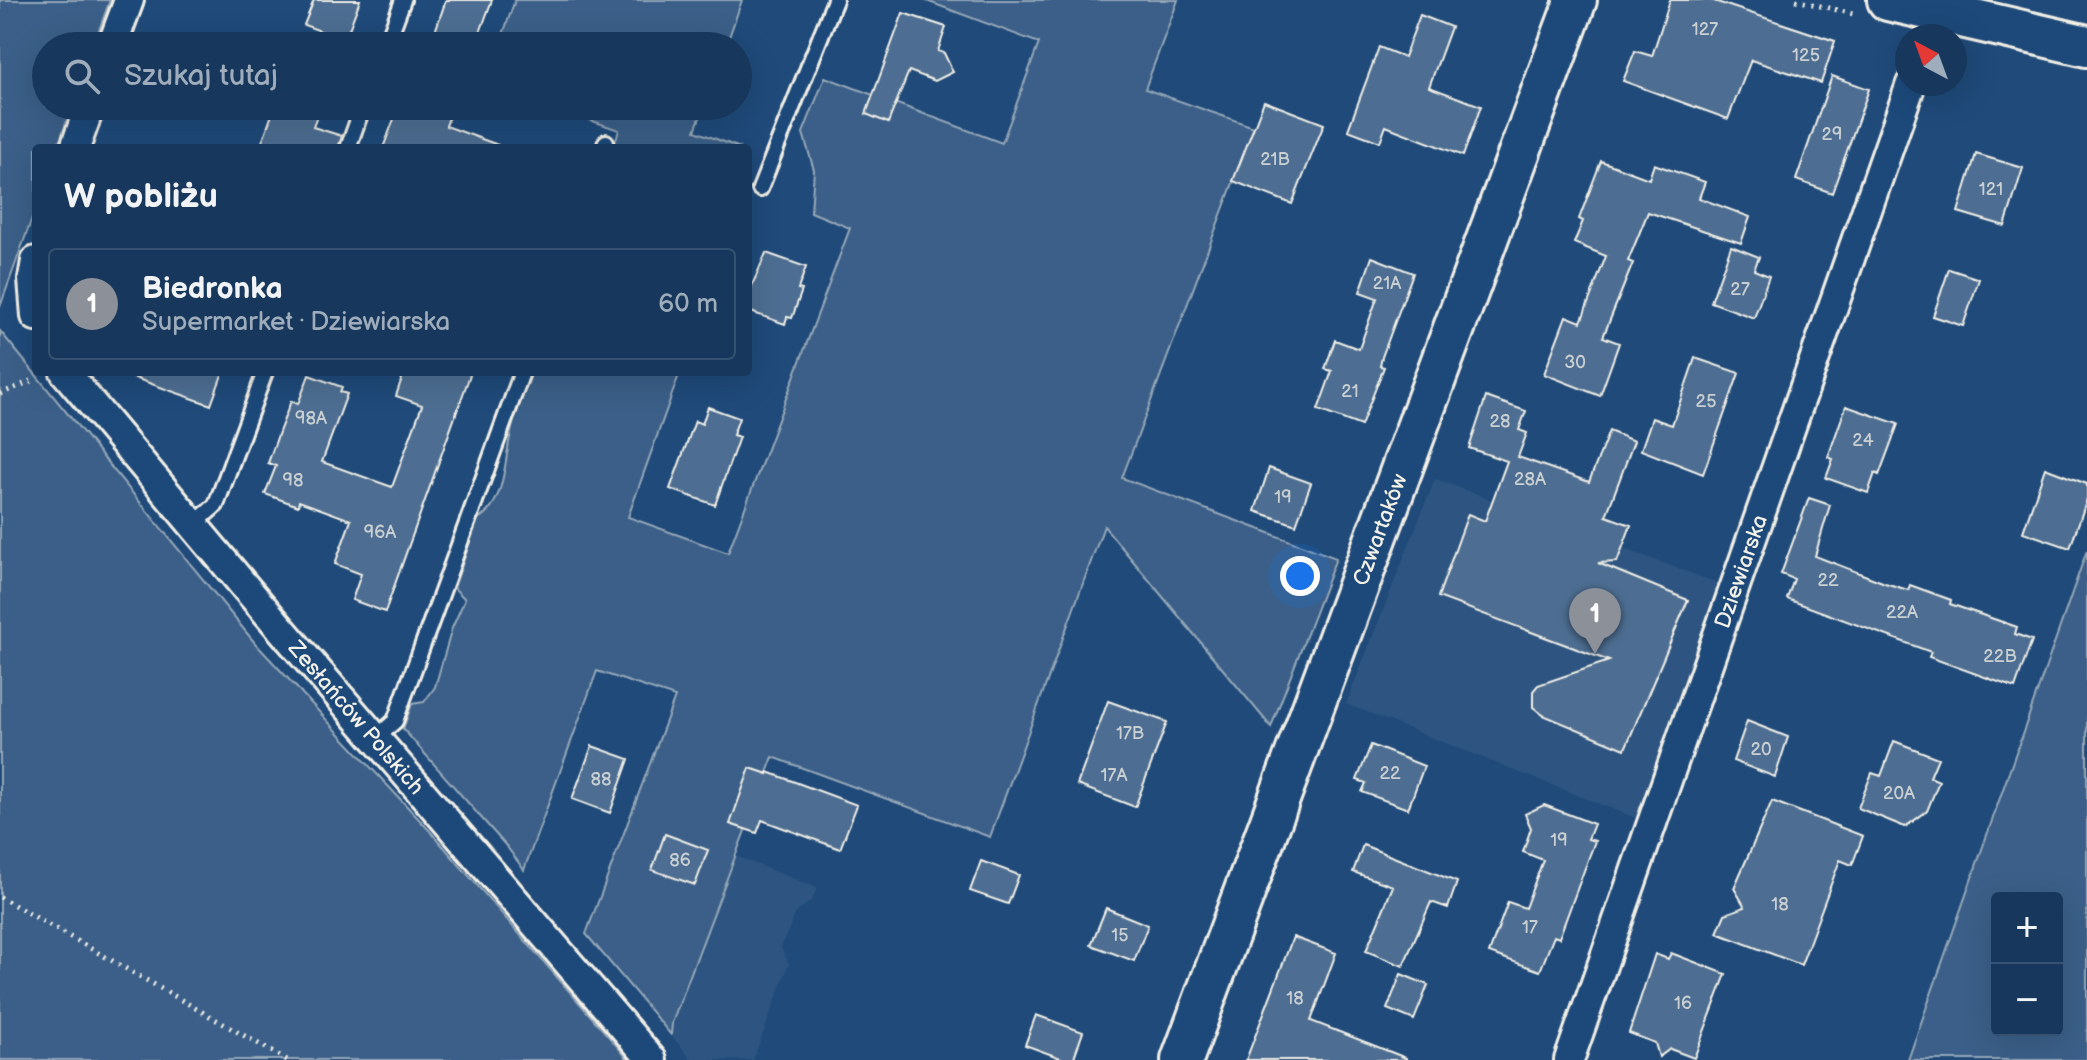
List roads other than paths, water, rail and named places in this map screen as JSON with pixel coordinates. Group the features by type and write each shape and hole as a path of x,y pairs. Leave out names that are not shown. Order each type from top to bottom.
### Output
{"street":[{"path":"117,32 129,0"},
{"name":"Czwartaków","path":"1182,1060 1576,0"},
{"path":"1888,0 1931,24"},
{"path":"1967,29 2087,46"},
{"name":"Dziewiarska","path":"1569,1060 1907,96"},
{"path":"76,144 85,120"},
{"name":"Zesłańców Polskich","path":"54,376 193,525 652,1060"}],"lane":[{"path":"391,32 403,0"},
{"path":"760,189 835,0"},
{"path":"349,144 358,120"},
{"path":"193,525 216,505 264,376"},
{"path":"377,737 395,721 521,376"}],"place":[{"name":"Biedronka","path":"1595,654"}]}
